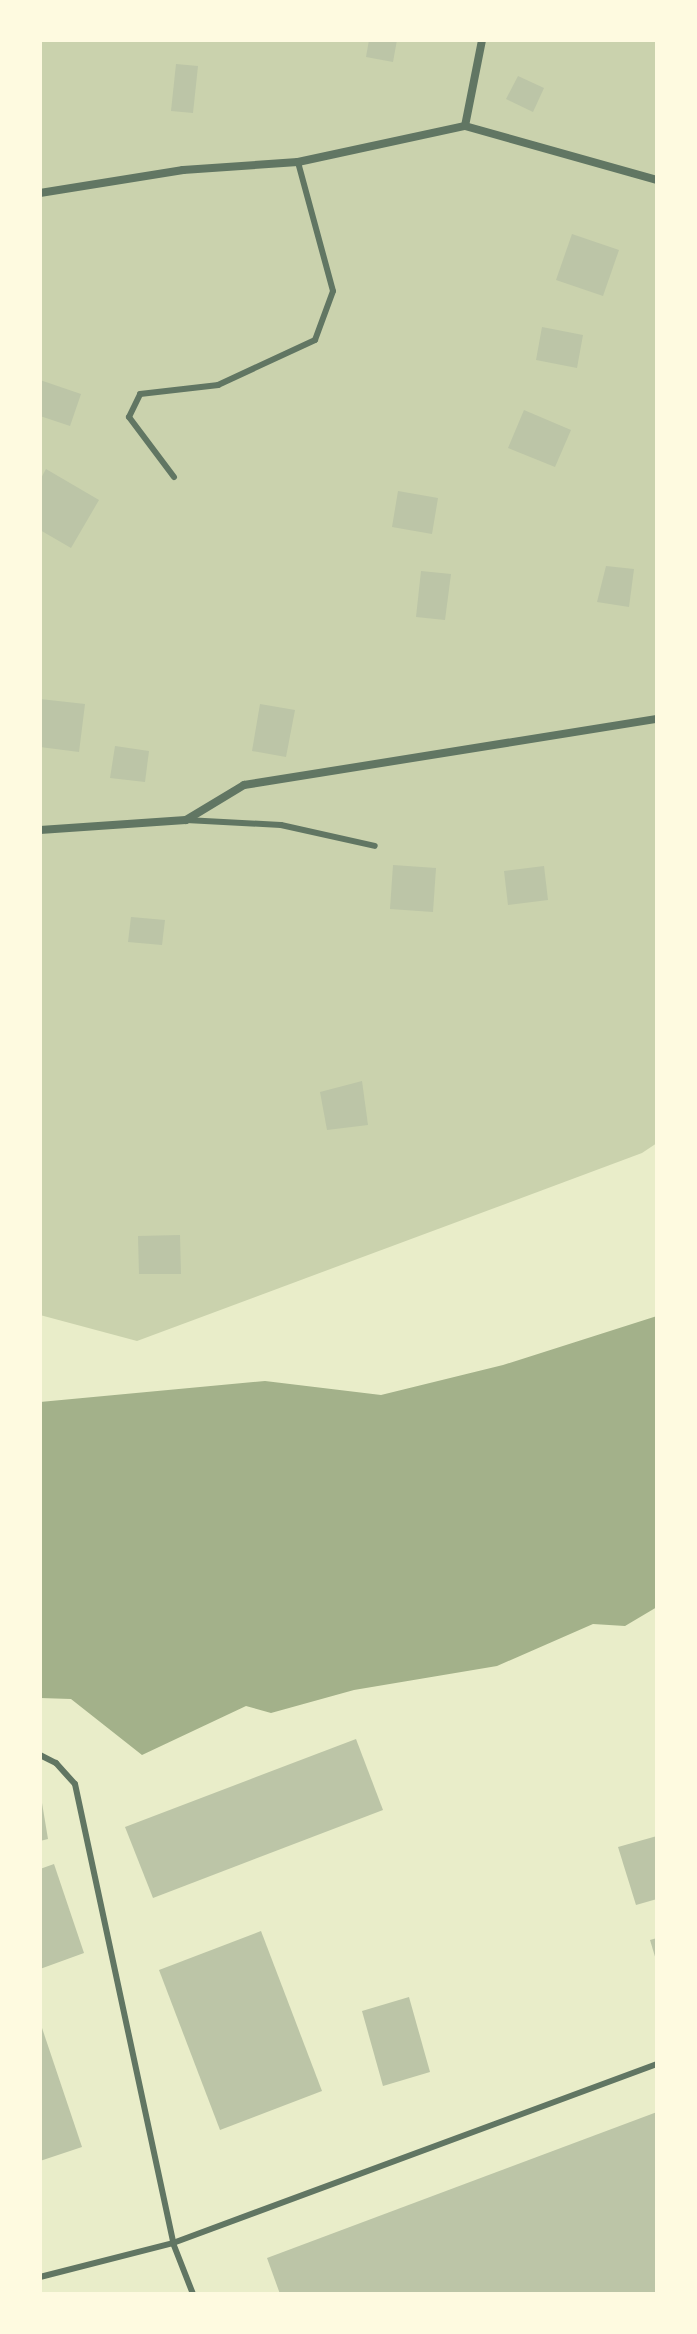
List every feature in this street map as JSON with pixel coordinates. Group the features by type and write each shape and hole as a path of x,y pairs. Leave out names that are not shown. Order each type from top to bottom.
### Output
{"street":[{"path":"465,126 482,40"},
{"path":"40,193 183,170 298,162 465,126 657,180"},
{"path":"40,830 186,820 244,785 657,719"}],"lane":[{"path":"174,477 129,417 140,394 218,385 315,340 333,291 298,162"},
{"path":"186,820 281,825 375,846"},
{"path":"40,1755 56,1763 75,1784 173,2243 193,2294"},
{"path":"40,2277 173,2243 657,2064"}],"shaded area":[{"path":"40,40 657,40 657,1143 642,1153 137,1341 40,1315"},
{"path":"657,1316 657,1607 625,1626 593,1624 497,1666 354,1690 271,1713 246,1706 142,1755 71,1699 40,1698 40,1402 265,1381 381,1395 503,1365"}],"building":[{"path":"369,40 397,40 393,62 366,57"},
{"path":"176,64 198,66 193,113 171,111"},
{"path":"518,76 544,88 533,112 506,99"},
{"path":"572,234 619,250 603,296 556,280"},
{"path":"542,327 583,335 577,368 536,360"},
{"path":"40,380 81,394 70,426 40,416"},
{"path":"524,410 571,430 555,467 508,448"},
{"path":"46,469 99,500 71,548 40,530 40,480"},
{"path":"398,491 438,498 432,534 392,527"},
{"path":"606,566 634,569 629,607 597,602"},
{"path":"421,571 451,574 445,620 416,617"},
{"path":"40,699 85,704 79,752 40,747"},
{"path":"260,704 295,710 286,757 252,751"},
{"path":"115,746 149,751 145,782 110,778"},
{"path":"393,865 436,868 433,912 390,909"},
{"path":"544,866 548,900 508,905 504,871"},
{"path":"131,917 165,920 162,945 128,942"},
{"path":"362,1081 368,1125 327,1130 320,1092"},
{"path":"180,1235 181,1274 139,1274 138,1236"},
{"path":"356,1739 383,1810 153,1898 125,1827"},
{"path":"40,1804 48,1839 40,1841"},
{"path":"657,1836 657,1899 636,1905 618,1847"},
{"path":"54,1864 84,1953 40,1969 40,1869"},
{"path":"261,1931 322,2091 220,2130 159,1970"},
{"path":"657,1938 657,1960 656,1960 650,1940"},
{"path":"409,1997 430,2072 383,2086 362,2011"},
{"path":"40,2022 82,2147 40,2161"},
{"path":"657,2112 657,2294 280,2294 267,2258"}]}
